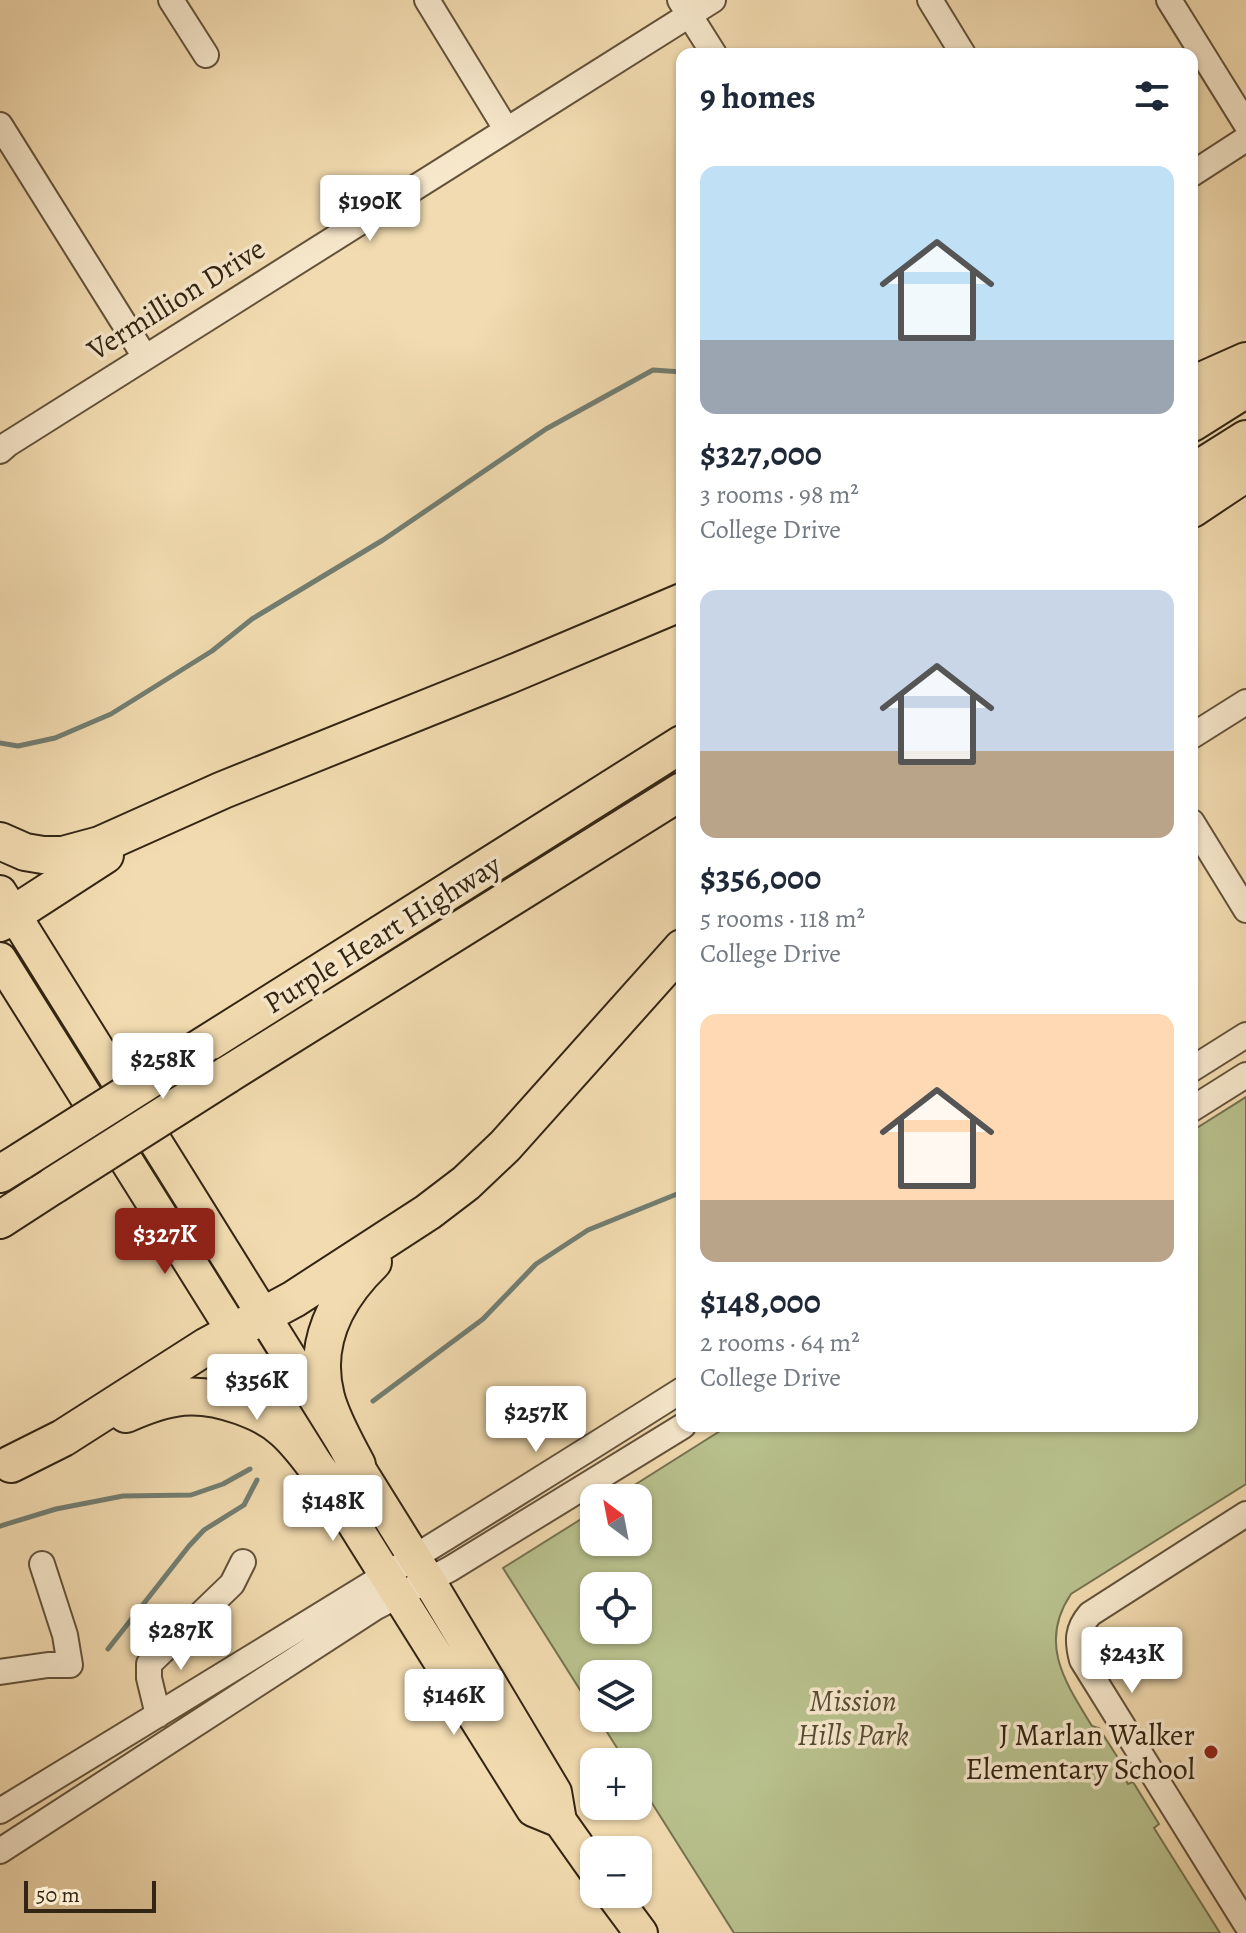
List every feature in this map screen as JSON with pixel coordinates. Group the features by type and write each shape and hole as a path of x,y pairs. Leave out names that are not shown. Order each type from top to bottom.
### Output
{"highway":[{"path":"1198,382 1246,361"},
{"path":"1198,419 1246,389"},
{"path":"1198,469 1246,439"},
{"path":"1198,505 1246,473"},
{"path":"0,841 25,852 63,855 100,845 223,790 676,605"},
{"name":"Purple Heart Highway","path":"10,1168 676,748"},
{"name":"Purple Heart Highway","path":"0,1220 676,795"},
{"path":"4,910 171,814"},
{"path":"5,1466 63,1438 247,1323 294,1299 428,1212 466,1183 505,1146 676,955"},
{"path":"342,1474 321,1362 327,1328 350,1285 428,1212"},
{"path":"5,1466 67,1444 159,1401 196,1395 218,1398 265,1415 342,1474"}],"main road":[{"path":"4,910 247,1323 342,1474 393,1584 533,1810 560,1821"},
{"path":"0,959 247,1323"},
{"path":"342,1474 422,1569 555,1792 560,1821 580,1849"},
{"path":"622,1908 641,1933"}],"street":[{"path":"171,0 206,55"},
{"path":"427,0 506,129"},
{"name":"Vermillion Drive","path":"0,451 506,129 685,7 713,0"},
{"path":"930,0 959,48"},
{"path":"1169,0 1246,124"},
{"path":"685,7 710,48"},
{"path":"0,125 145,357"},
{"path":"1198,170 1246,139"},
{"path":"1198,732 1246,702"},
{"path":"1198,832 1246,910"},
{"path":"1198,1065 1246,1035"},
{"path":"1198,1105 1246,1075"},
{"path":"422,1569 676,1394"},
{"path":"0,1811 158,1715 676,1430"},
{"path":"1246,1514 1090,1614 1078,1633 1078,1645 1082,1660 1246,1924"},
{"path":"158,1715 149,1678 149,1664 232,1584 243,1562"},
{"path":"0,1672 70,1665 65,1635 42,1564"},
{"path":"0,1851 376,1607 393,1584"}],"green space":[{"name":"Mission Hills Park","path":"1246,1097 1246,1484 1071,1594 1061,1612 1056,1646 1059,1662 1073,1694 1092,1726 1099,1728 1130,1777 1125,1779 1128,1784 1133,1782 1159,1824 1154,1828 1220,1933 734,1933 652,1803 652,1748 617,1748 607,1732 652,1732 652,1660 580,1660 580,1690 503,1568 580,1520 580,1556 652,1556 652,1484 636,1484 718,1432 1198,1432 1198,1127"}],"waterway":[{"path":"0,743 18,746 55,738 111,714 212,651 252,619 383,540 546,429 653,370 676,372"},
{"path":"373,1401 483,1319 536,1264 588,1230 676,1194"},
{"path":"0,1526 56,1509 123,1496 191,1495 223,1484 250,1469"},
{"path":"108,1649 189,1546 204,1530 244,1505 257,1480"}],"place":[{"name":"J Marlan Walker Elementary School","path":"1211,1752"}]}
